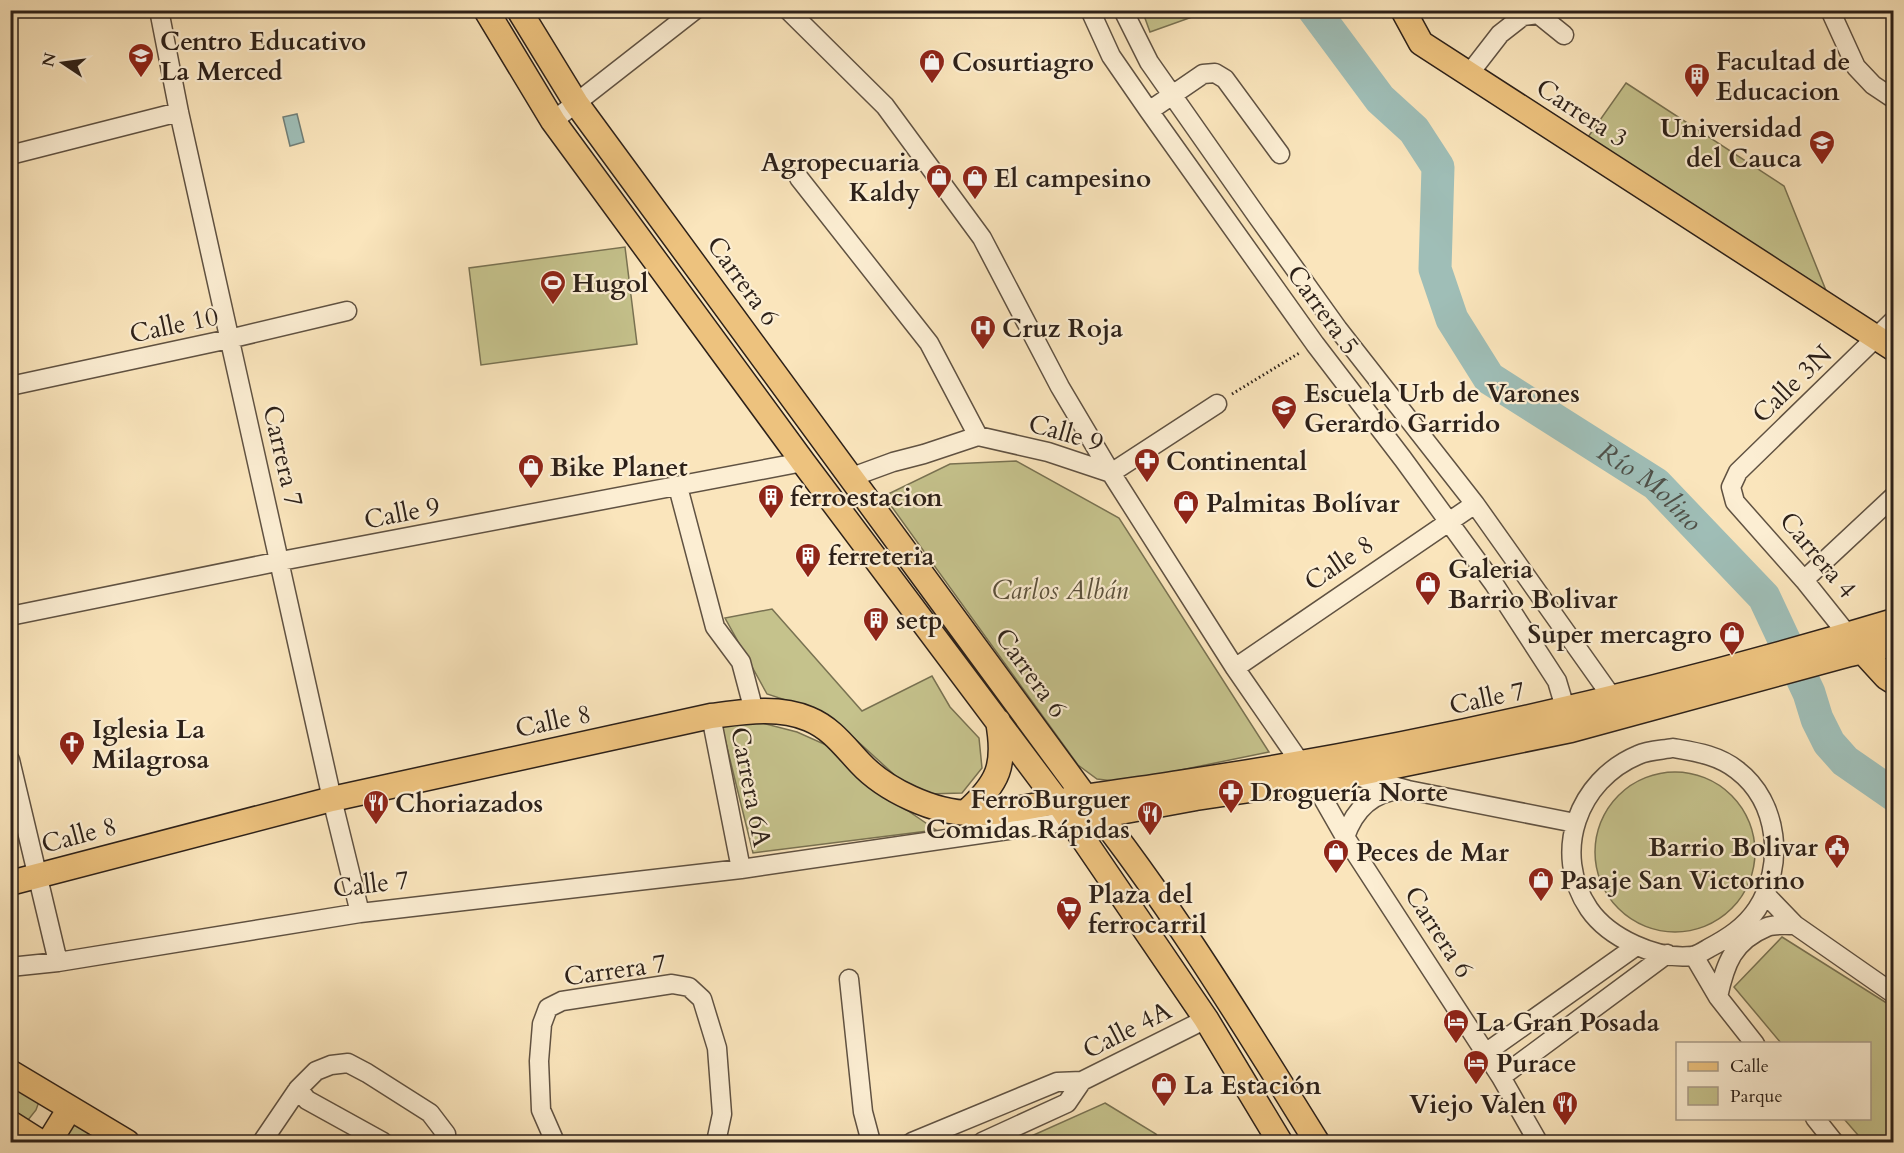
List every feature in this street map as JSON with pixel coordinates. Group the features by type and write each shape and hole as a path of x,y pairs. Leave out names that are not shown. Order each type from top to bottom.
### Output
{"main road":[{"path":"486,10 553,121 803,462 998,719 1064,811 1206,1019 1280,1143"},
{"name":"Carrera 6","path":"519,10 576,103 1122,843 1241,1018 1317,1143"},
{"name":"Carrera 3","path":"1403,10 1421,43 1885,343"},
{"name":"Calle 7","path":"1094,806 1307,773 1351,775 1619,708 1850,645 1893,621"},
{"name":"Calle 7","path":"1850,645 1893,644"},
{"name":"Carrera 4","path":"1850,645 1893,682"},
{"name":"Calle 8","path":"10,883 332,799 711,716 754,711 784,711 810,719 830,730 861,764 888,786 926,805 965,813 1064,811 1094,806"},
{"path":"965,813 986,795 998,772 1003,745 998,719"},
{"name":"Calle 7","path":"1094,806 1196,798 1307,773 1434,739 1569,720"},
{"path":"10,1072 127,1143"},
{"path":"49,1143 70,1108"},
{"path":"10,1123 40,1143"}],"street":[{"name":"Carrera 7","path":"159,10 179,112 281,561 332,799 360,913"},
{"path":"553,121 695,10"},
{"name":"Carrera 6","path":"788,10 885,106 982,238 1060,387 1112,473 1235,669 1307,773 1345,837 1501,1077 1538,1143"},
{"name":"Carrera 5","path":"1090,10 1111,56 1149,111 1315,344 1494,584 1557,681 1569,720"},
{"name":"Carrera 5","path":"1123,10 1149,62 1338,329 1475,504 1619,708"},
{"path":"1830,10 1856,67 1873,85 1893,99"},
{"path":"1469,74 1500,34 1523,16 1538,14 1564,35"},
{"path":"1149,111 1203,74 1215,73 1225,79 1280,154"},
{"path":"10,155 179,112"},
{"path":"799,178 929,343 978,436 852,477"},
{"name":"Calle 10","path":"10,386 230,339 347,311"},
{"name":"Calle 3N","path":"1731,487 1738,472 1885,343 1893,320"},
{"name":"Calle 9","path":"978,436 1048,452 1112,473 1217,404"},
{"path":"1403,459 1425,441"},
{"name":"Calle 9","path":"10,616 281,561 803,462"},
{"path":"678,487 715,627 741,662 754,711"},
{"name":"Carrera 4","path":"1731,487 1735,502 1804,580 1850,645"},
{"path":"1804,580 1893,496"},
{"name":"Calle 8","path":"1235,669 1475,504"},
{"path":"1494,584 1519,566"},
{"name":"Carrera 6A","path":"711,716 741,869"},
{"path":"1673,748 1707,754 1737,770 1760,796 1773,828 1775,862 1766,896 1750,920 1727,938 1694,956 1668,954 1635,946 1609,931 1589,910 1584,900 1576,882 1571,853 1575,823 1589,793 1611,770 1639,754 1673,748"},
{"path":"10,760 58,962"},
{"path":"1351,775 1408,790 1575,823"},
{"path":"1345,837 1360,807 1374,797 1390,791 1408,790"},
{"name":"Calle 7","path":"10,968 360,913 741,869 1064,811"},
{"path":"1766,896 1795,925 1887,990"},
{"path":"1718,997 1724,968 1730,956 1744,940 1768,926 1795,925"},
{"path":"1484,1054 1635,946"},
{"path":"1501,1077 1668,954"},
{"path":"1694,956 1718,997 1753,1042"},
{"path":"849,979 864,1112 871,1143"},
{"name":"Carrera 7","path":"555,1143 542,1110 539,1061 542,1024 548,1008 562,1001 672,984 689,987 702,999 717,1048 722,1114 716,1143"},
{"name":"Calle 4A","path":"982,1143 1067,1103 1082,1081 1206,1019"},
{"path":"262,1143 298,1089 316,1071 331,1065 348,1063 367,1072 430,1113 446,1134 442,1143"},
{"path":"912,1143 1057,1082 1082,1081"},
{"path":"298,1089 307,1100 383,1143"},
{"path":"1816,1120 1834,1143"}],"path":[{"path":"1217,404 1315,344"}],"green space":[{"path":"1142,10 1209,10 1209,11 1150,32"},
{"path":"1626,83 1784,186 1829,298 1581,147"},
{"name":"Hugol","path":"625,247 637,344 481,365 469,268"},
{"name":"Carlos Albán","path":"1016,461 1119,518 1269,752 1122,782 1097,779 1078,765 884,496 950,464"},
{"path":"772,609 862,711 932,676 950,707 979,738 982,768 962,793 928,794 900,780 854,738 816,710 767,694 725,618"},
{"path":"758,722 797,732 833,748 863,780 936,830 753,853 721,723"},
{"path":"1675,772 1691,773 1706,778 1720,785 1732,795 1742,807 1749,821 1754,836 1754,868 1749,883 1742,897 1732,909 1720,919 1706,926 1691,931 1675,932 1659,931 1644,926 1630,919 1618,909 1608,897 1601,883 1596,868 1595,852 1596,836 1601,821 1608,807 1618,795 1630,785 1644,778 1659,773"},
{"path":"1782,937 1893,1007 1893,1142 1864,1142 1845,1120 1871,1120 1871,1042 1780,1042 1734,987"},
{"path":"11,1080 41,1096 36,1110 28,1120 11,1110"},
{"path":"1105,1103 1156,1134 1161,1142 1018,1142"},
{"path":"74,1123 115,1142 68,1142 62,1139"}],"water":[{"path":"297,114 304,142 290,146 283,117"}],"waterway":[{"name":"Río Molino","path":"1314,10 1380,99 1414,130 1438,167 1435,269 1452,319 1489,378 1656,484 1764,597 1809,693 1817,719 1829,743 1845,761 1894,795"}],"place":[{"name":"Centro Educativo La Merced","path":"141,79"},
{"name":"Cosurtiagro","path":"932,85"},
{"name":"Facultad de Educacion","path":"1697,99"},
{"name":"Universidad del Cauca","path":"1822,166"},
{"name":"Agropecuaria Kaldy","path":"939,200"},
{"name":"El campesino","path":"975,201"},
{"name":"Hugol","path":"553,306"},
{"name":"Cruz Roja","path":"983,351"},
{"name":"Escuela Urb de Varones Gerardo Garrido","path":"1284,431"},
{"name":"Continental","path":"1147,484"},
{"name":"Bike Planet","path":"531,490"},
{"name":"ferroestacion","path":"771,520"},
{"name":"Palmitas Bolívar","path":"1186,526"},
{"name":"ferreteria","path":"808,579"},
{"name":"Galeria Barrio Bolivar","path":"1428,607"},
{"name":"setp","path":"876,643"},
{"name":"Super mercagro","path":"1732,657"},
{"name":"Iglesia La Milagrosa","path":"72,767"},
{"name":"Droguería Norte","path":"1231,815"},
{"name":"Choriazados","path":"376,826"},
{"name":"FerroBurguer Comidas Rápidas","path":"1150,837"},
{"name":"Barrio Bolivar","path":"1837,870"},
{"name":"Peces de Mar","path":"1336,875"},
{"name":"Pasaje San Victorino","path":"1541,903"},
{"name":"Plaza del ferrocarril","path":"1069,932"},
{"name":"La Gran Posada","path":"1456,1045"},
{"name":"Purace","path":"1476,1086"},
{"name":"La Estación","path":"1164,1108"},
{"name":"Viejo Valen","path":"1565,1127"}]}
